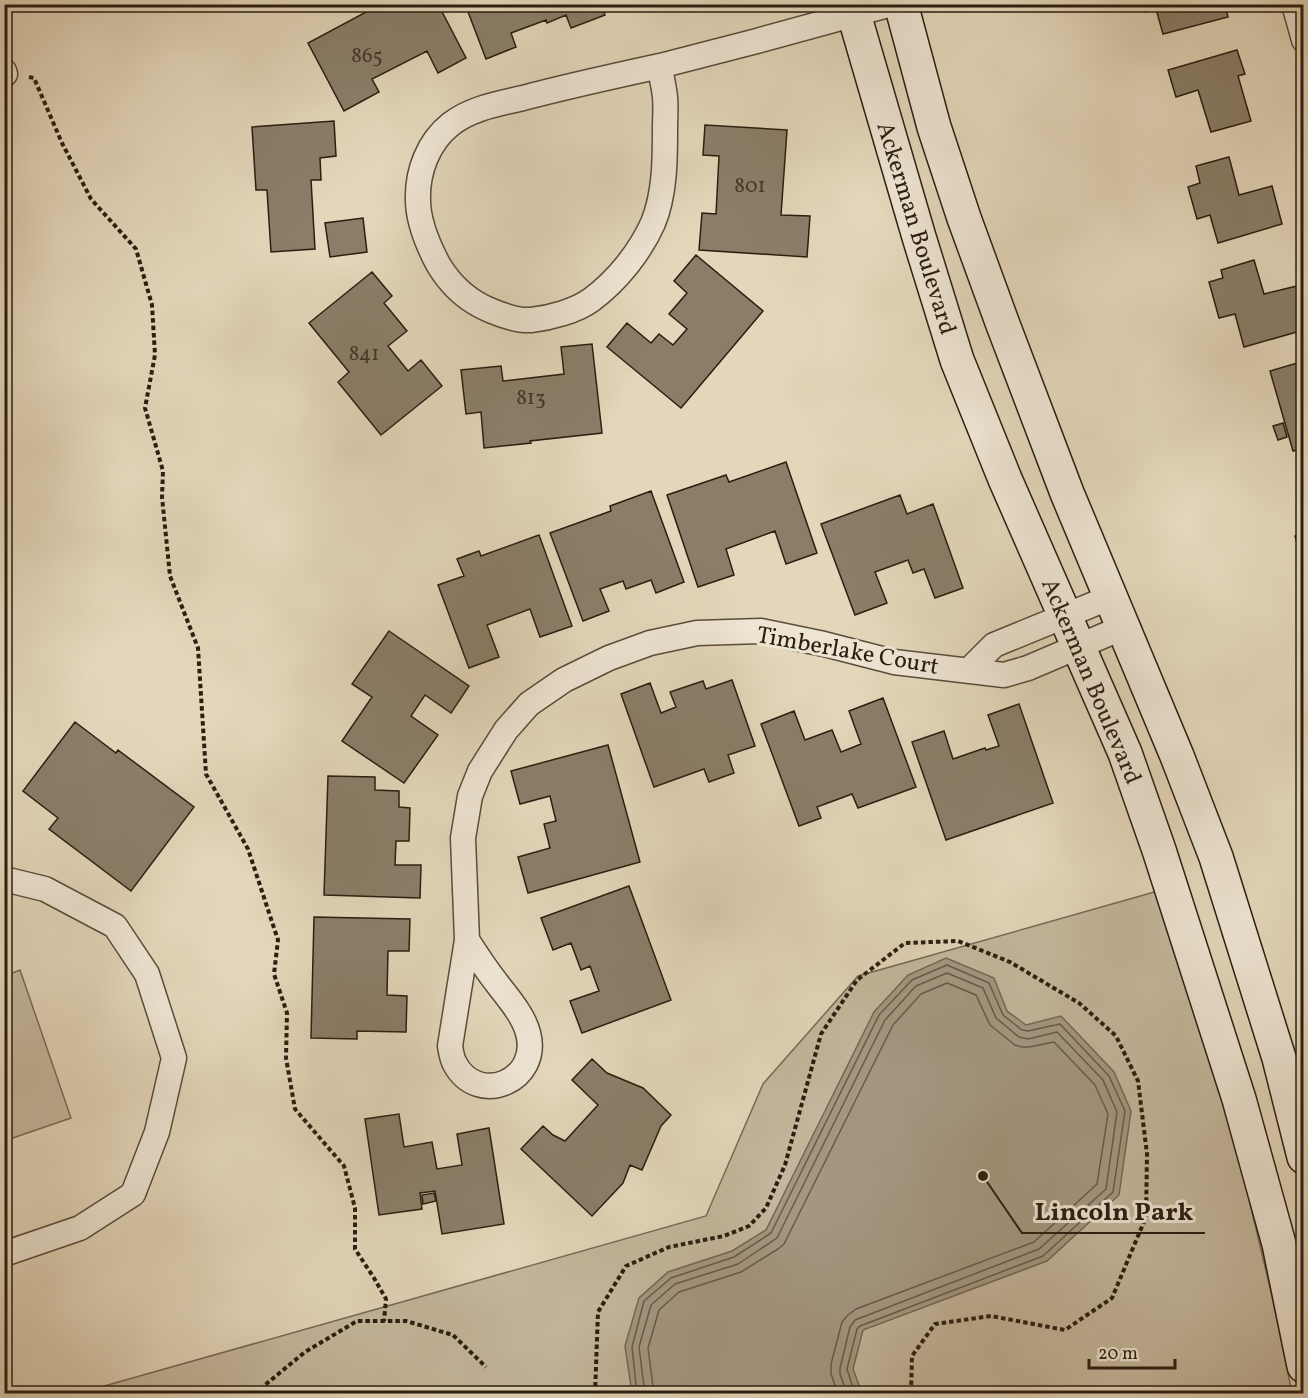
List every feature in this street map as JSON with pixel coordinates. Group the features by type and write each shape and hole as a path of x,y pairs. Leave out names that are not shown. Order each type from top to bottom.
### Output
{"street":[{"path":"660,66 665,98 665,162 660,198 654,221 639,249 611,282 590,301 567,312 530,320 509,317 481,307 458,291 444,274 430,249 418,212 417,188 422,165 434,141 451,124 477,110 560,88 660,66 852,10 892,4"},
{"name":"Ackerman Boulevard","path":"900,4 934,127 1002,322 1067,493 1177,756 1216,857 1280,1058 1304,1157"},
{"path":"1294,4 1303,35"},
{"name":"Ackerman Boulevard","path":"852,10 957,360 1005,479 1125,753 1159,850 1229,1066 1279,1244 1304,1366"},
{"name":"Timberlake Court","path":"969,670 994,645 1111,597"},
{"name":"Timberlake Court","path":"467,940 518,1012 528,1030 531,1047 527,1064 518,1076 497,1086 480,1086 466,1079 454,1064 450,1046 467,940 463,838 470,796 480,771 506,730 529,704 564,680 609,658 650,643 697,633 761,631 894,662 1004,675 1028,668 1124,627"},
{"path":"4,879 45,889 115,926 147,974 174,1058 157,1132 133,1194 80,1228 4,1254"}],"path":[{"path":"5,73 34,78 62,143 91,199 136,249 152,305 155,355 145,408 163,471 162,497 170,576 198,648 206,774 248,849 278,940 274,974 287,1013 286,1058 295,1109 344,1166 355,1208 355,1249 386,1299 384,1321"},
{"path":"595,1394 598,1312 626,1266 669,1247 724,1236 749,1226 766,1209 785,1165 822,1034 857,980 904,943 958,940 1010,962 1079,1003 1116,1036 1138,1081 1147,1154 1146,1216 1112,1298 1065,1330 991,1316 935,1324 912,1356 911,1394"},
{"path":"254,1394 305,1352 357,1321 406,1321 453,1335 486,1367"}],"shaded area":[{"path":"1158,891 1234,1136 1272,1296 1292,1393 76,1394 706,1216 763,1084 858,976"},
{"path":"20,970 71,1118 7,1140 4,1132 5,976"}],"water":[{"path":"946,958 994,978 1007,1011 1026,1025 1061,1016 1114,1072 1131,1111 1119,1195 1047,1261 863,1330 853,1369 862,1393 632,1393 625,1346 639,1298 668,1272 732,1251 766,1230 874,1012 908,975"}],"building":[{"path":"381,4 438,4 466,58 438,73 427,51 372,79 379,92 344,111 308,43"},
{"path":"465,4 601,4 605,15 571,28 566,15 547,23 546,20 511,33 516,47 486,59"},
{"path":"1143,4 1225,4 1228,17 1163,34 1156,9 1145,12"},
{"path":"1237,50 1245,74 1238,76 1251,121 1211,132 1198,90 1176,97 1168,70"},
{"path":"334,121 336,156 320,158 321,180 311,180 315,249 271,252 267,190 256,190 252,127"},
{"path":"705,125 787,130 781,215 810,216 807,257 699,250 702,213 716,214 719,156 703,155"},
{"path":"1229,157 1239,195 1272,186 1282,224 1218,243 1210,215 1197,219 1188,187 1200,183 1196,166"},
{"path":"363,218 367,252 330,257 325,223"},
{"path":"696,255 763,311 681,408 607,347 627,323 651,343 659,334 673,345 687,329 669,314 687,293 674,281"},
{"path":"1254,260 1264,294 1297,286 1304,309 1304,330 1244,347 1235,314 1219,318 1209,282 1223,278 1221,270"},
{"path":"372,272 392,296 384,303 407,331 388,346 408,371 421,360 442,386 381,435 338,382 349,372 309,323"},
{"path":"592,344 602,433 484,448 481,412 466,414 461,370 501,366 503,381 564,374 561,347"},
{"path":"1304,361 1304,448 1293,451 1270,371"},
{"path":"1283,423 1287,437 1278,440 1273,426"},
{"path":"786,462 817,553 786,564 775,531 726,549 734,575 698,587 667,495 726,475 729,482"},
{"path":"1304,477 1304,494 1299,479"},
{"path":"651,491 684,582 656,593 651,580 626,589 623,581 600,589 609,611 583,621 550,533 611,511 610,506"},
{"path":"900,495 907,514 933,504 963,588 935,598 924,569 913,573 908,560 875,572 887,603 855,615 821,524"},
{"path":"1304,534 1304,564 1303,564 1295,536"},
{"path":"539,535 572,626 540,637 530,609 487,625 499,657 469,668 438,585 464,576 457,559 479,551 481,556"},
{"path":"389,631 469,686 451,713 425,695 411,716 438,735 404,783 342,741 372,697 352,684"},
{"path":"732,680 755,746 728,755 734,773 709,782 704,769 654,787 621,694 650,683 661,713 676,707 670,692 703,681 706,689"},
{"path":"883,698 916,787 858,808 852,794 817,807 821,818 799,826 761,724 794,711 805,740 832,730 841,752 861,744 849,711"},
{"path":"1019,704 1053,803 946,840 912,742 944,731 953,759 985,748 986,750 999,746 988,715"},
{"path":"75,722 116,753 118,750 194,807 131,891 49,829 58,818 23,791"},
{"path":"608,745 640,862 528,893 518,857 550,848 544,824 556,821 550,796 520,804 511,771"},
{"path":"328,776 375,777 375,790 399,791 399,807 410,808 409,841 396,841 395,865 421,865 420,898 324,895"},
{"path":"629,886 671,1000 582,1033 570,1001 599,991 590,966 581,970 571,943 553,950 541,918"},
{"path":"314,917 410,919 409,951 388,951 387,995 407,996 406,1032 357,1031 357,1039 311,1038"},
{"path":"592,1059 607,1073 643,1088 671,1115 661,1126 642,1170 630,1165 623,1183 592,1216 521,1149 543,1126 553,1135 565,1141 598,1105 572,1080"},
{"path":"399,1114 404,1147 432,1142 437,1169 462,1165 457,1134 489,1128 504,1224 442,1234 435,1191 420,1193 422,1209 379,1215 365,1119"},
{"path":"434,1193 436,1201 423,1204 422,1195"}],"place":[{"name":"Lincoln Park","path":"983,1176"}]}
